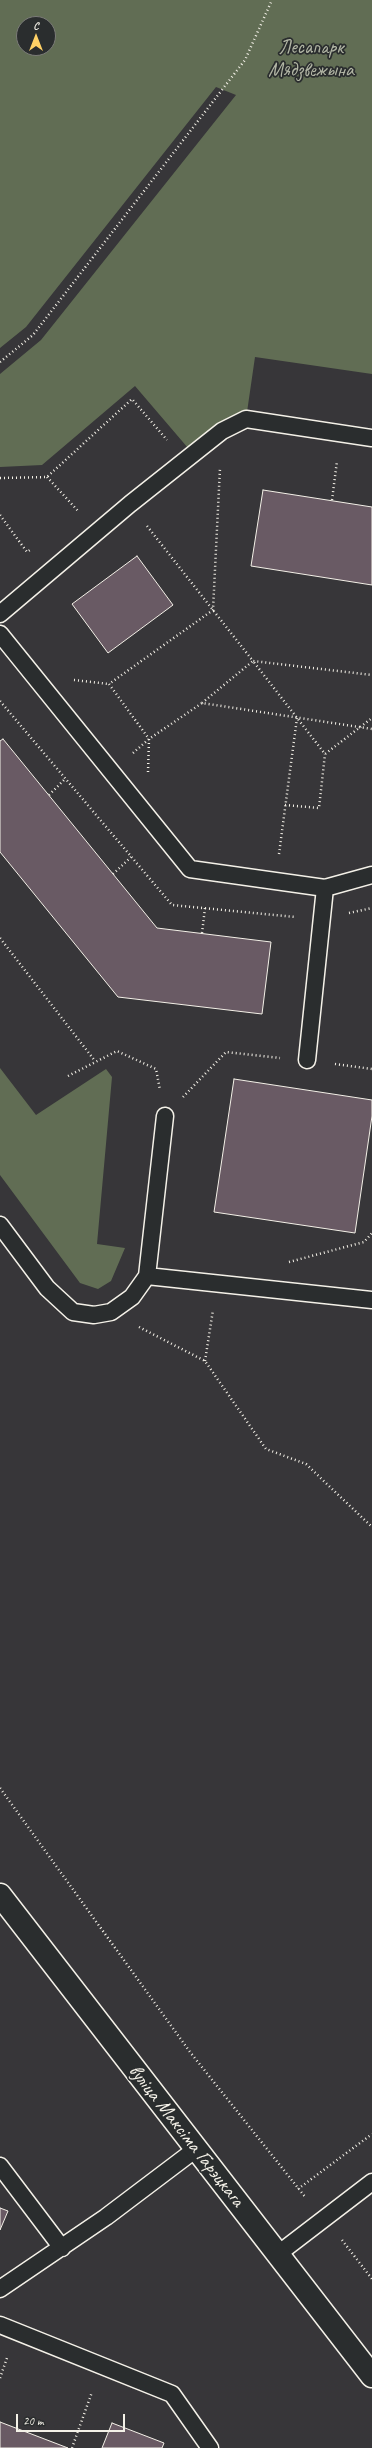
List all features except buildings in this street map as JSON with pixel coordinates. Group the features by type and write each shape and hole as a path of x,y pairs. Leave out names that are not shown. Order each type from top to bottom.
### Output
{"main road":[{"name":"вуліца Максіма Гарэцкага","path":"0,1895 372,2376"}],"lane":[{"path":"0,614 130,504 222,431 246,419 372,438"},
{"path":"0,634 190,869 325,888 372,875"},
{"path":"307,1060 325,888"},
{"path":"0,1225 47,1288 73,1312 94,1315 111,1312 132,1297 147,1276 165,1116"},
{"path":"147,1276 372,1300"},
{"path":"0,2290 62,2248 196,2149"},
{"path":"0,2166 62,2248"},
{"path":"278,2254 372,2182"},
{"path":"0,2325 101,2364 172,2394 210,2448"}],"path":[{"path":"0,362 33,335 245,60 272,0"},
{"path":"0,478 47,477 132,399 169,442 162,446"},
{"path":"213,610 222,431"},
{"path":"332,500 341,434"},
{"path":"47,477 79,512"},
{"path":"130,504 325,754 319,808 286,805"},
{"path":"73,516 84,508"},
{"path":"0,514 27,552 33,548"},
{"path":"146,814 150,739 109,684 213,610"},
{"path":"112,771 150,739 202,703 253,661 372,675"},
{"path":"202,703 372,729"},
{"path":"275,881 297,717"},
{"path":"325,754 372,718"},
{"path":"48,795 65,779"},
{"path":"113,874 131,857"},
{"path":"202,933 205,908"},
{"path":"0,938 95,1061"},
{"path":"68,1076 117,1051 156,1069 165,1116"},
{"path":"165,1116 226,1052 307,1060 372,1069"},
{"path":"111,1312 205,1361 266,1449 306,1464 372,1527"},
{"path":"0,1788 190,2052 372,2280"},
{"path":"298,2189 372,2134"},
{"path":"72,2448 101,2364"}],"green space":[{"name":"Лесапарк Мядзвежына","path":"0,0 372,0 372,374 255,357 246,419 188,448 135,386 42,465 0,467 0,374 41,340 236,95 216,87 26,327 0,348"},
{"path":"0,1068 36,1115 106,1069 112,1077 97,1244 125,1248 111,1281 98,1289 80,1283 0,1175"}]}
